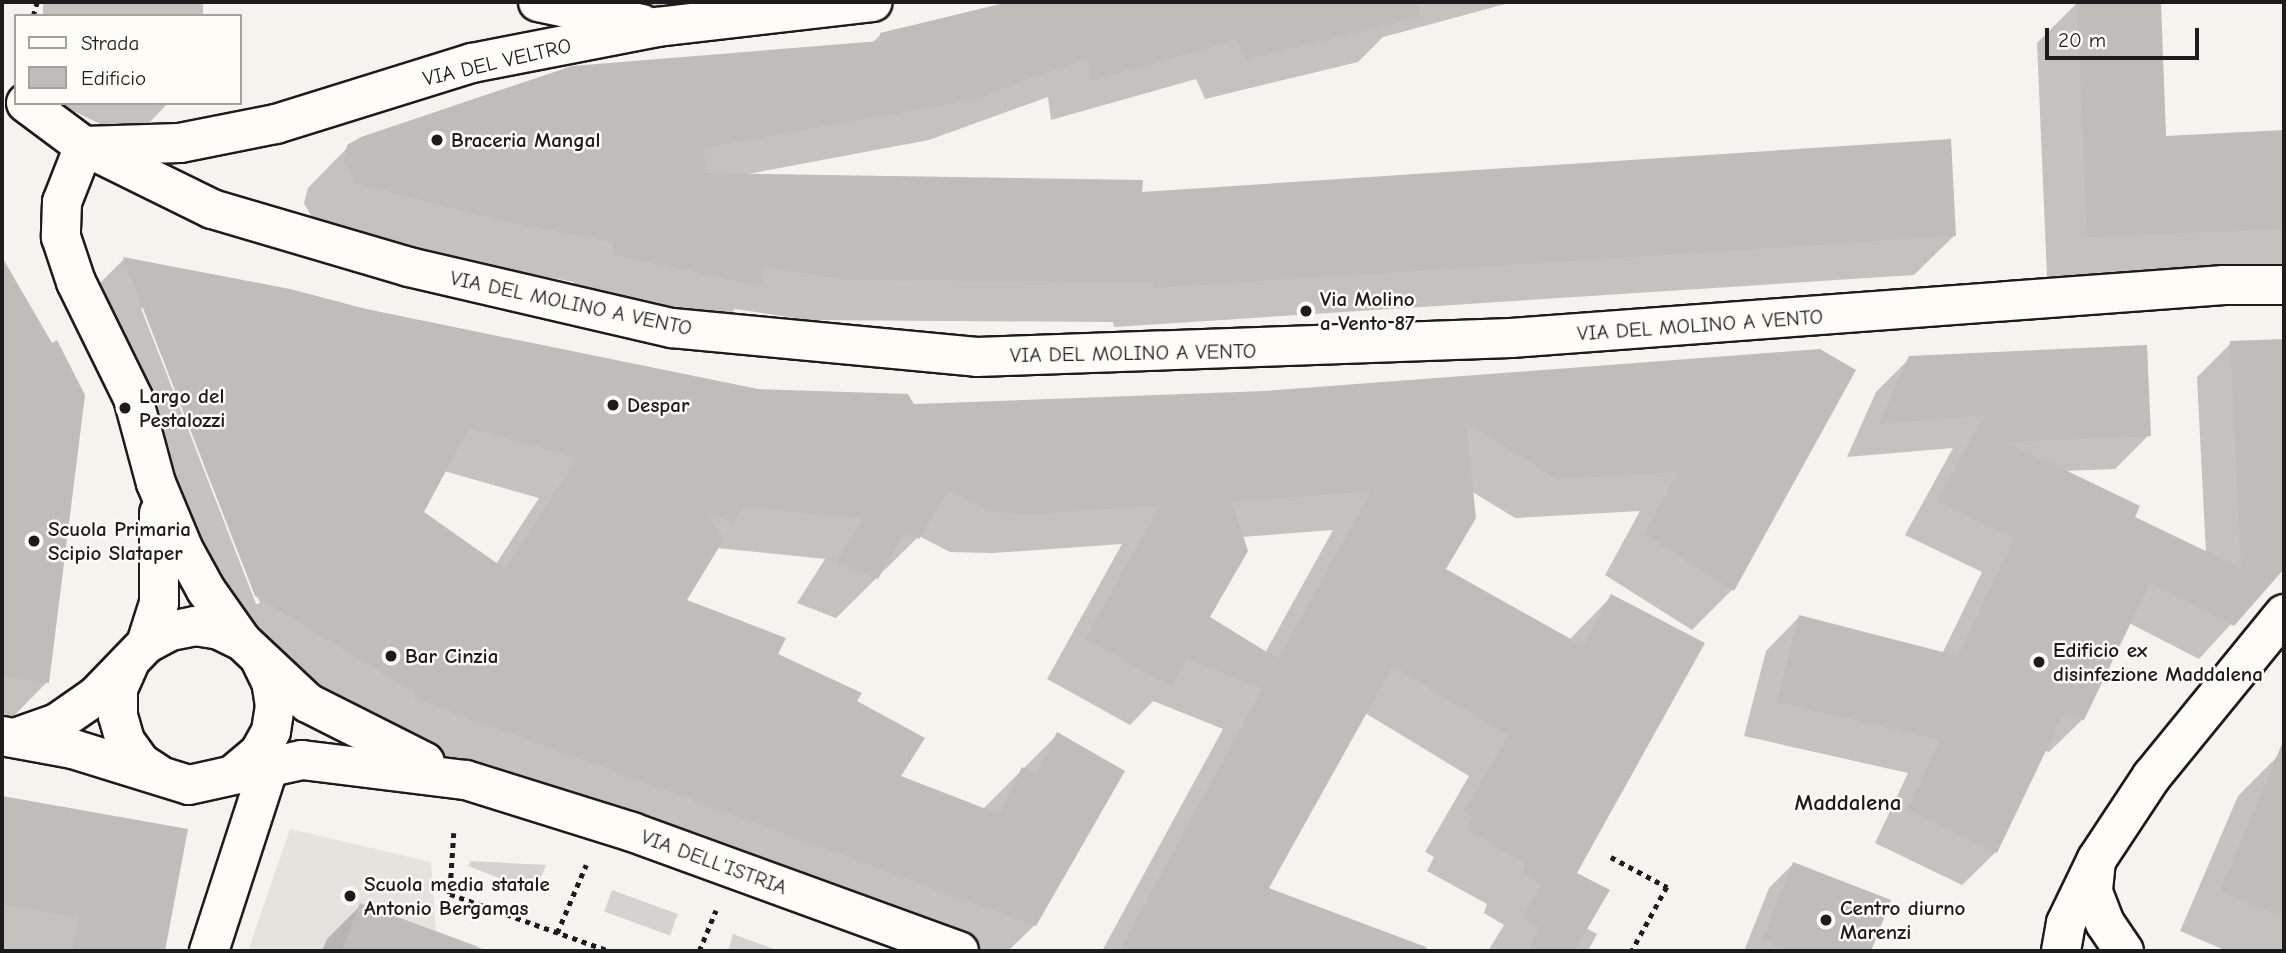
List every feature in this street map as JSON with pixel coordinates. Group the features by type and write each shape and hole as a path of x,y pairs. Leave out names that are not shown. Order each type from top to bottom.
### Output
{"main road":[{"path":"538,2 657,27"},
{"name":"VIA DEL VELTRO","path":"83,146 180,143 276,124 472,63 657,27 873,2"},
{"name":"VIA DEL MOLINO A VENTO","path":"29,105 83,146 212,209 409,267 672,328 977,357 1511,338 2224,285 2284,285"},
{"path":"83,146 62,202 61,237 76,282 133,398 156,483 206,590 251,650"},
{"path":"137,654 160,579 156,483"},
{"path":"2061,951 2066,923 2096,859 2152,776 2284,614"},
{"name":"VIA DELL'ISTRIA","path":"9,737 57,723 96,696 137,654 170,631 195,626 219,630 251,650 308,703 391,747 466,780 621,828 959,951"},
{"name":"VIA DELL'ISTRIA","path":"251,650 271,681 275,706 271,731 252,770"},
{"name":"VIA DELL'ISTRIA","path":"137,654 118,689 118,716 125,741 141,763 163,778"},
{"name":"VIA DELL'ISTRIA","path":"9,737 73,748 189,785 216,782 252,770 302,760 466,780"},
{"path":"209,951 252,770"},
{"path":"2096,859 2093,892 2105,923 2124,951"}],"path":[{"path":"454,833 450,894 609,951"},
{"path":"1611,857 1667,887 1632,951"},
{"path":"557,933 588,861"},
{"path":"699,951 719,902"}],"shaded area":[{"path":"621,2 692,2 651,10"},
{"name":"Scuola media statale Antonio Bergamas","path":"290,829 431,862 436,931 491,951 248,951"},
{"path":"471,861 546,865 535,892 468,866"},
{"path":"612,890 678,914 670,936 604,912"},
{"path":"733,934 779,951 728,951"}],"building":[{"path":"1009,2 1418,2 1420,17 1246,60 1236,40 1091,81 1088,58 971,100 704,148 706,173 1143,180 1142,192 1951,139 1956,236 1153,288 1153,282 850,280 763,267 761,286 613,255 613,242 506,222 355,183 344,161 347,145 361,137 572,66 880,41 880,33"},
{"path":"2077,2 2161,2 2166,136 2284,130 2284,229 2087,237"},
{"name":"Scuola Primaria Scipio Slataper","path":"2,257 52,343 57,340 85,395 49,683 2,676"},
{"path":"123,257 290,289 366,309 758,389 908,394 914,404 1265,391 1820,349 1856,370 1734,591 1644,534 1678,472 1556,479 1466,422 1476,518 1446,569 1583,646 1611,594 1705,643 1577,873 1610,890 1574,951 1527,951 1539,928 1522,917 1542,884 1523,872 1526,863 1466,830 1473,817 1464,811 1508,736 1393,666 1269,888 1426,947 1425,951 1119,951 1262,689 1187,659 1171,686 1085,639 1160,505 1034,514 991,512 948,490 919,539 905,532 878,579 836,562 863,519 744,507 734,523 706,512 724,539 687,600 786,638 778,654 862,693 857,701 925,738 901,776 999,814 1022,767 1036,774 1057,732 1125,771 1036,926 414,698 416,693 255,596","holes":["469,428 577,458 505,569 424,512","1371,491 1278,659 1210,617 1248,551 1232,502"]},
{"path":"2284,339 2284,569 2234,626 2150,583 2084,720 2065,711 1997,853 1907,809 1940,740 1777,702 1799,615 1958,656 2014,538 1937,501 1984,415 1879,424 1909,356 2147,345 2151,436 2007,442 2140,506 2135,517 2241,568 2230,341"},
{"path":"2284,739 2284,918 2220,891"},
{"path":"2,796 188,829 165,951 72,951 79,917 2,905"},
{"name":"Centro diurno Marenzi","path":"1793,862 1891,900 1871,951 1790,951 1762,940"},
{"path":"360,903 478,947 477,951 342,951"}],"place":[{"name":"Braceria Mangal","path":"437,140"},
{"name":"Via Molino a Vento 87","path":"1306,311"},
{"name":"Despar","path":"613,405"},
{"name":"Largo del Pestalozzi","path":"125,408"},
{"name":"Scuola Primaria Scipio Slataper","path":"34,541"},
{"name":"Bar Cinzia","path":"391,656"},
{"name":"Edificio ex disinfezione Maddalena","path":"2039,662"},
{"name":"Scuola media statale Antonio Bergamas","path":"350,896"},
{"name":"Centro diurno Marenzi","path":"1826,920"}],"district":[{"name":"Maddalena","path":"1848,803"}]}
